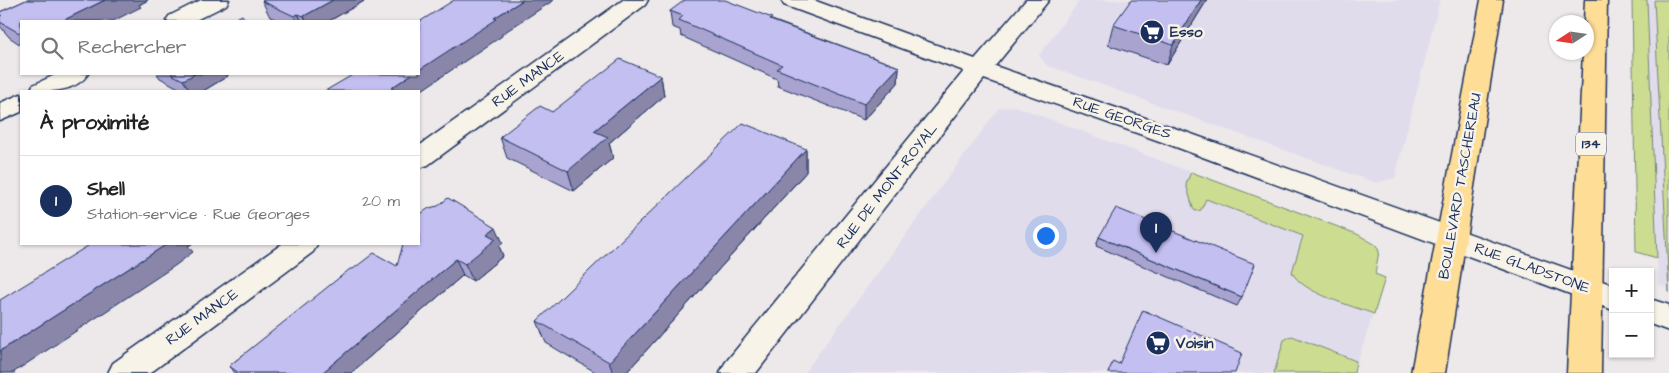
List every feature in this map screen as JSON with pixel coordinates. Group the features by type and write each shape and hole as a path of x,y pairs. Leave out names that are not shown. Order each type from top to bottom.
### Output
{"main road":[{"name":"BOULEVARD TASCHEREAU","path":"1428,373 1492,0"},
{"name":"134","path":"1584,373 1600,293 1596,0"}],"street":[{"path":"179,20 218,0"},
{"name":"RUE MANCE","path":"420,158 636,0"},
{"name":"RUE GEORGES","path":"792,0 979,69 1166,133 1451,239"},
{"name":"RUE DE MONT-ROYAL","path":"737,373 979,69 1038,0"},
{"path":"44,90 74,75"},
{"path":"0,113 20,103"},
{"name":"RUE GLADSTONE","path":"1451,239 1600,293"},
{"name":"RUE MANCE","path":"125,373 301,245"},
{"path":"1653,313 1669,318"}],"shaded area":[{"path":"1080,0 1440,0 1395,178 1376,183 1046,65 1039,55"},
{"path":"1646,0 1669,0 1669,288 1658,284"},
{"path":"1015,106 1357,234 1376,245 1379,251 1375,274 1385,278 1354,373 804,373 999,108"}],"green space":[{"path":"1632,0 1647,0 1657,258 1636,252"},
{"path":"1654,0 1669,0 1669,293"},
{"path":"1191,172 1357,234 1376,245 1379,251 1375,274 1385,278 1374,314 1328,298 1297,280 1292,272 1303,236 1206,199 1201,210 1195,211 1186,184"},
{"path":"1292,336 1356,361 1354,373 1274,373 1284,340"}],"building":[{"path":"26,0 105,0 64,20 20,20 20,33 0,22 0,16 2,15 0,12"},
{"path":"333,0 304,16 298,14 294,16 262,1"},
{"path":"454,0 523,0 420,69 420,21"},
{"path":"685,0 725,0 772,18 770,20 899,67 864,104 777,69 782,65 679,20 683,16 670,11"},
{"path":"1131,0 1201,0 1173,45 1113,25"},
{"path":"242,15 245,20 233,20"},
{"path":"620,59 661,76 594,131 608,137 568,171 500,137 540,106 552,112"},
{"path":"173,75 193,75 183,80"},
{"path":"352,75 410,75 391,88 395,90 327,90"},
{"path":"743,123 806,149 609,362 537,321"},
{"path":"448,198 496,227 487,234 496,239 465,264 456,259 322,373 239,373 229,366 350,269 353,269 374,253 397,266 403,245 420,245 420,214 429,208 438,206"},
{"path":"1116,208 1255,264 1242,297 1099,237"},
{"path":"89,245 165,245 0,351 0,300"},
{"name":"Voisin","path":"1143,310 1242,353 1235,373 1108,373 1113,361 1119,364"}],"place":[{"name":"Esso","path":"1152,32"},
{"name":"Shell","path":"1156,253"},
{"name":"Voisin","path":"1158,343"}]}
